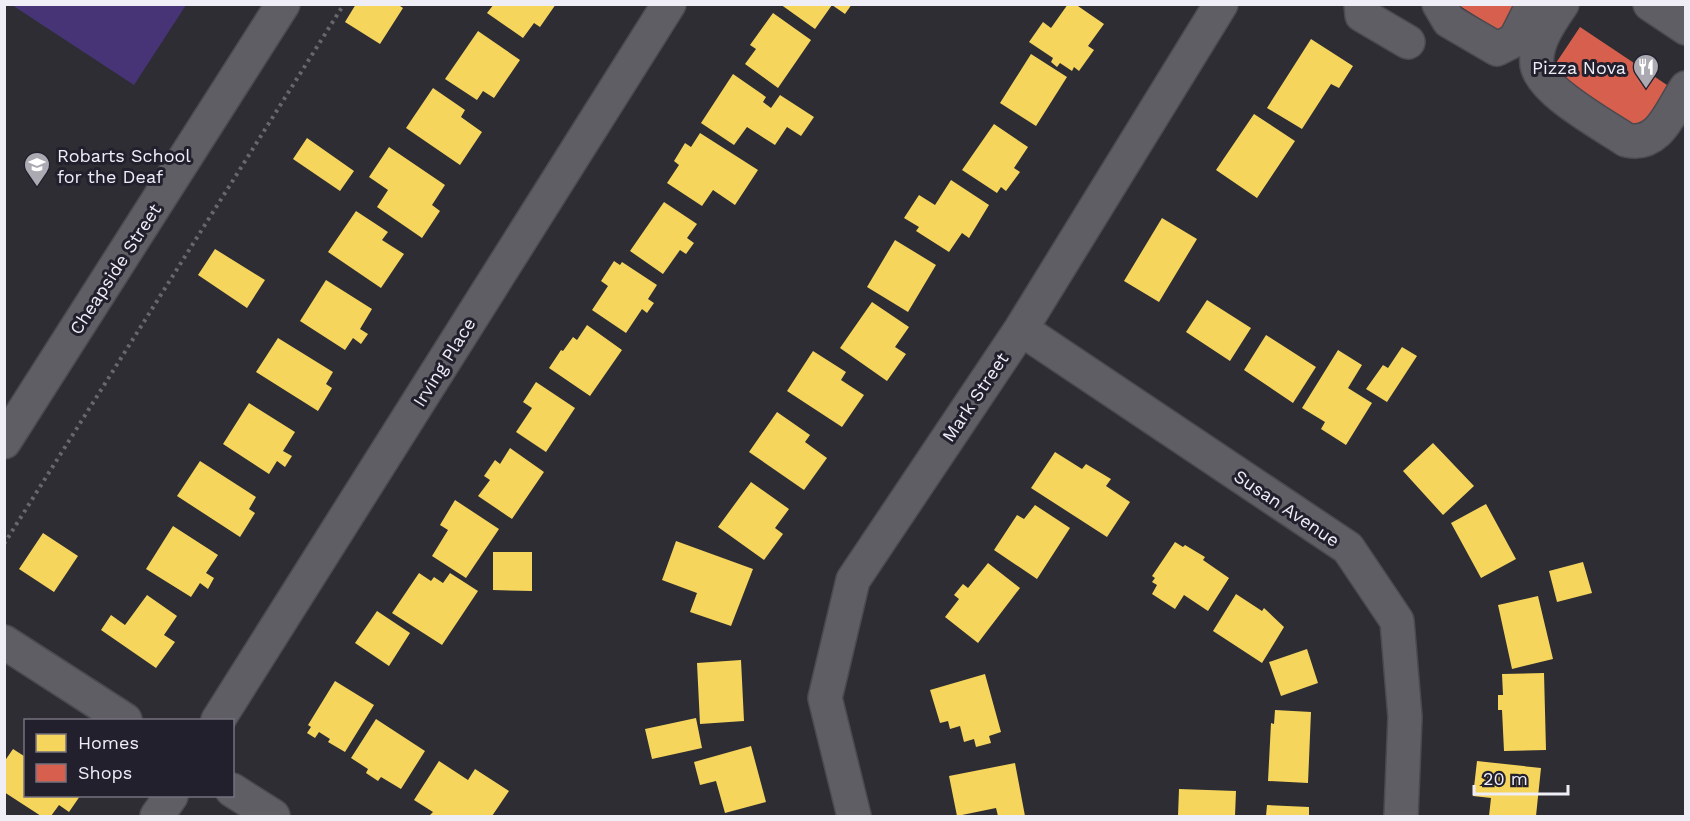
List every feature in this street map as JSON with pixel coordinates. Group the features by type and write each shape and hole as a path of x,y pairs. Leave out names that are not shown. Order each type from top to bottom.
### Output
{"street":[{"name":"Cheapside Street","path":"4,442 283,4"},
{"name":"Irving Place","path":"219,719 669,4"},
{"name":"Mark Street","path":"854,816 825,698 853,580 1021,329 1221,4"},
{"path":"1361,4 1362,15 1408,42"},
{"path":"1439,4 1449,21 1497,49 1515,40 1533,4"},
{"path":"1562,4 1547,28 1539,48 1537,65 1544,78 1563,98 1626,140 1637,143 1654,136 1686,88"},
{"path":"1650,4 1686,28"},
{"name":"Susan Avenue","path":"1021,329 1348,548 1397,621 1405,717 1401,816"},
{"path":"4,642 123,719"},
{"path":"234,791 273,816"},
{"path":"157,816 170,797"}],"path":[{"path":"4,544 344,4"}],"shaded area":[{"path":"186,4 134,85 12,5"}],"building: Homes":[{"path":"356,4 397,4 403,8 380,44 345,22"},
{"path":"494,4 556,4 540,27 534,23 523,38 487,13"},
{"path":"780,4 852,4 845,14 832,5 815,29"},
{"path":"1068,4 1075,4 1104,24 1088,46 1094,50 1079,71 1074,67 1072,71 1060,63 1057,67 1051,62 1053,58 1029,42 1043,22 1051,28"},
{"path":"773,13 811,40 778,88 745,64 756,49 750,45"},
{"path":"478,31 520,60 494,98 483,91 477,100 445,79"},
{"path":"1311,39 1353,66 1339,88 1331,84 1302,129 1267,108"},
{"path":"1031,54 1067,77 1036,126 1000,103"},
{"path":"733,74 766,97 763,102 771,108 780,95 814,117 801,136 787,127 775,145 747,127 734,145 701,123"},
{"path":"433,88 465,110 461,117 482,132 460,165 406,128"},
{"path":"1254,114 1295,141 1257,198 1216,170"},
{"path":"994,124 1028,147 1014,168 1020,172 1006,191 1001,187 997,193 962,170"},
{"path":"700,133 758,170 735,205 713,190 702,206 667,183 679,165 674,161 685,143 691,147"},
{"path":"307,138 354,171 340,191 293,159"},
{"path":"389,147 445,185 432,205 440,211 422,238 377,207 388,190 369,177"},
{"path":"951,180 989,205 969,238 962,233 949,252 916,231 919,227 904,218 919,195 935,205"},
{"path":"664,202 697,224 687,238 694,243 686,254 680,250 663,274 630,251"},
{"path":"356,211 388,232 382,240 404,254 381,288 328,252"},
{"path":"1162,218 1197,239 1159,302 1124,281"},
{"path":"895,240 936,265 908,312 867,287"},
{"path":"215,249 265,280 247,308 198,275"},
{"path":"614,261 620,265 622,262 657,285 648,299 654,303 647,313 642,309 626,333 592,310 608,286 601,281"},
{"path":"326,280 372,309 360,329 368,334 361,344 353,338 345,350 300,321"},
{"path":"1207,300 1251,328 1230,361 1186,332"},
{"path":"872,302 909,327 895,347 906,354 887,381 840,348"},
{"path":"587,325 622,350 590,396 549,368 561,350 563,351 573,337 577,340"},
{"path":"1266,335 1316,367 1293,403 1244,370"},
{"path":"278,338 333,372 326,384 332,388 318,411 256,372"},
{"path":"1402,347 1417,356 1387,402 1366,389 1383,365 1388,368"},
{"path":"1338,350 1362,365 1348,388 1372,403 1346,445 1321,429 1325,422 1302,408"},
{"path":"813,351 846,372 841,380 864,395 842,427 787,391"},
{"path":"536,382 575,408 546,452 516,432 532,408 523,402"},
{"path":"249,403 295,432 283,451 292,456 285,467 277,461 269,474 223,444"},
{"path":"777,412 810,435 805,442 827,458 804,490 749,452"},
{"path":"1433,443 1474,486 1443,515 1403,471"},
{"path":"510,448 544,472 512,519 478,496 490,480 484,476 495,460 500,464"},
{"path":"1055,452 1082,469 1086,464 1111,479 1106,486 1130,502 1107,537 1031,488"},
{"path":"200,461 256,497 249,509 255,513 240,537 177,496"},
{"path":"751,482 789,509 775,528 783,534 764,560 718,527"},
{"path":"455,500 499,529 466,578 432,556 448,530 440,525"},
{"path":"1486,504 1516,559 1481,578 1451,523"},
{"path":"1035,505 1070,528 1037,579 994,550 1017,515 1024,519"},
{"path":"173,526 218,555 206,573 214,578 208,589 200,583 191,597 146,569"},
{"path":"43,533 78,556 54,592 19,569"},
{"path":"676,541 753,569 731,626 690,612 697,593 662,580"},
{"path":"1175,542 1205,557 1203,560 1229,578 1208,611 1184,595 1175,609 1152,594 1157,585 1152,582 1155,578 1152,576"},
{"path":"493,552 532,552 532,591 493,590"},
{"path":"1583,562 1592,593 1557,602 1549,571"},
{"path":"988,563 1020,588 978,643 945,617 959,599 954,595 963,584 968,588"},
{"path":"419,573 431,581 434,577 443,583 450,573 478,591 442,645 392,613"},
{"path":"1236,594 1262,611 1264,608 1284,627 1262,663 1213,631"},
{"path":"147,595 177,616 164,635 175,642 156,668 101,630 111,615 125,625"},
{"path":"1538,596 1553,659 1512,669 1498,605"},
{"path":"377,611 410,633 389,666 355,643"},
{"path":"1307,649 1318,683 1281,696 1269,662"},
{"path":"741,660 744,721 700,724 697,663"},
{"path":"1544,673 1546,750 1504,751 1502,710 1498,710 1498,695 1503,695 1502,674"},
{"path":"985,674 1001,732 989,736 991,743 976,747 974,739 964,742 960,726 950,729 948,721 940,723 930,690"},
{"path":"335,681 374,705 345,752 328,742 330,739 319,732 315,738 307,733 311,727 308,725"},
{"path":"1275,710 1311,712 1308,783 1268,781 1271,723 1274,724"},
{"path":"696,718 702,748 652,759 645,729"},
{"path":"376,719 425,751 401,789 381,777 378,781 366,773 368,769 351,758"},
{"path":"751,746 766,802 725,813 716,781 700,785 694,762"},
{"path":"13,749 24,756 24,797 79,797 69,812 59,805 51,816 41,816 4,792 4,762"},
{"path":"439,761 468,780 475,769 509,791 492,816 432,816 430,815 433,812 414,800"},
{"path":"1477,761 1541,768 1536,816 1489,816 1491,798 1473,796"},
{"path":"1015,763 1025,816 998,816 996,808 957,816 949,776"},
{"path":"1179,789 1236,791 1235,816 1178,816"},
{"path":"1267,805 1309,807 1309,816 1266,816"}],"building: Shops":[{"path":"1457,4 1516,4 1499,31"},
{"path":"1580,27 1676,91 1643,139 1548,75"}],"place":[{"name":"Pizza Nova","path":"1646,90"},
{"name":"Robarts School for the Deaf","path":"37,188"}]}
